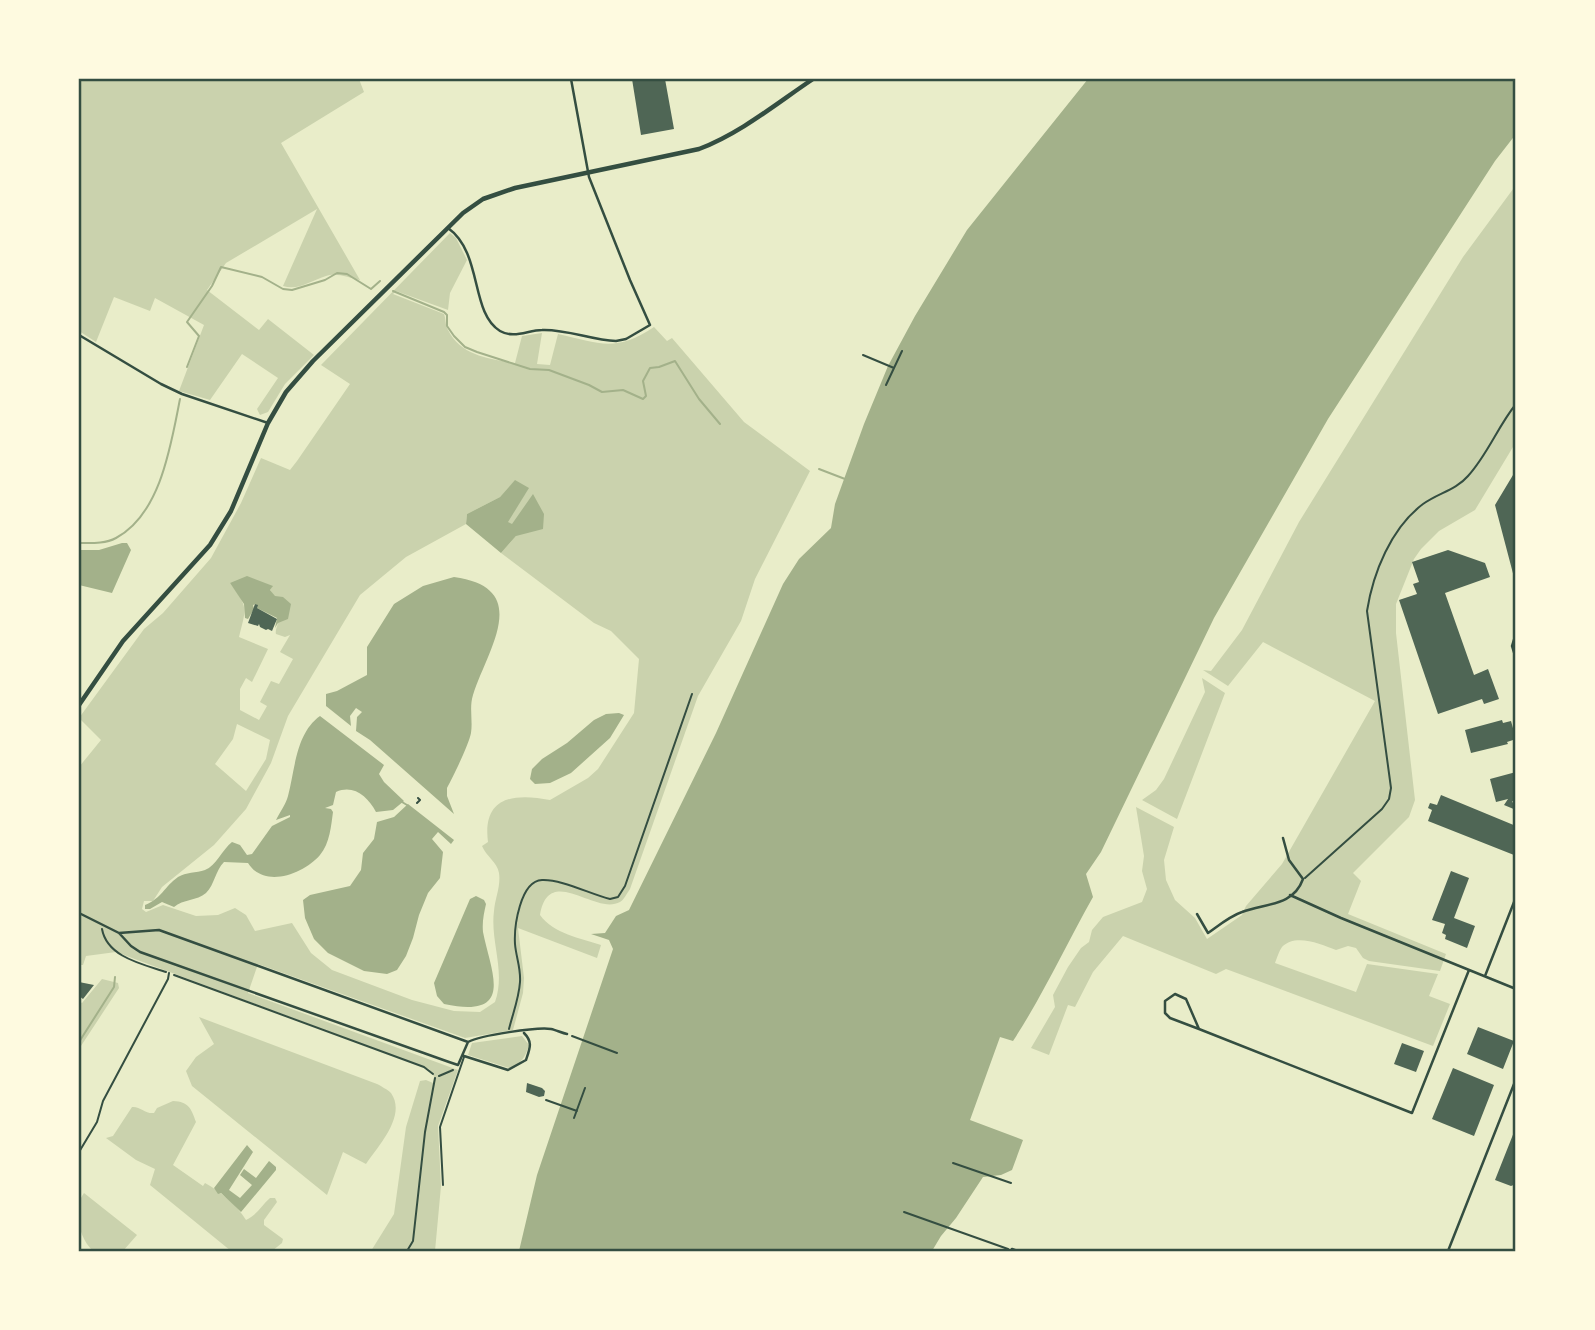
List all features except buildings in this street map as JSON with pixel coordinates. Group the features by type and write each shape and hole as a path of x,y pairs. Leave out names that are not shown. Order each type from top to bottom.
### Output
{"main road":[{"path":"79,705 123,640 210,545 230,511 281,399 299,377 463,213 483,199 515,188 699,149 733,133 813,79"}],"street":[{"path":"448,228 466,248 487,317 501,332 510,334 542,330 607,341 626,339 650,326 588,172 571,79"},
{"path":"79,335 182,394 268,423"},
{"path":"1516,633 1512,646 1516,659"},
{"path":"1197,914 1208,933 1241,912 1277,905 1301,886 1303,879 1289,860 1283,838"},
{"path":"1290,895 1516,989"},
{"path":"1485,976 1516,897"},
{"path":"79,912 119,933 140,952 458,1065 468,1042"},
{"path":"119,933 159,930 468,1042 523,1031 550,1029 567,1034"},
{"path":"1199,1029 1186,999 1175,994 1169,996 1165,1001 1165,1013 1170,1018 1412,1113 1469,970"},
{"path":"464,1056 508,1070 518,1066 526,1060 531,1045 530,1039 523,1031"},
{"path":"1448,1251 1516,1079"},
{"path":"1012,1249 1017,1251"}],"lane":[{"path":"1303,879 1382,809 1389,799 1391,788 1367,611 1370,593 1384,555 1402,527 1422,505 1450,491 1469,475 1516,404"},
{"path":"79,1152 97,1122 103,1101 169,973"},
{"path":"443,1185 440,1127 464,1056"},
{"path":"407,1251 413,1241 425,1132 435,1078"}],"path":[{"path":"886,385 902,351"},
{"path":"863,355 894,368"},
{"path":"508,1034 520,978 515,926 521,903 530,885 538,880 550,881 610,899 618,897 625,886 650,818 692,694"},
{"path":"417,803 420,800 418,798"},
{"path":"101,924 105,941 116,952 169,973 424,1067 433,1073 435,1078 458,1065"},
{"path":"567,1034 617,1053"},
{"path":"574,1118 585,1088"},
{"path":"546,1100 577,1111"},
{"path":"953,1163 1011,1183"},
{"path":"904,1212 1001,1248 1012,1249"}],"shaded area":[{"path":"79,79 359,79 364,92 281,143 360,280 330,275 300,286 283,286 317,209 226,263 207,290 259,330 268,319 314,355 285,384 268,412 260,415 257,409 278,378 242,354 210,400 179,391 204,325 155,298 150,311 114,297 96,342 79,331"},
{"path":"1088,79 1516,79 1516,134 1495,161 1328,419 1214,618 1101,852 1086,874 1093,897 1013,1041 1000,1037 970,1120 1023,1140 1012,1170 1001,1175 983,1177 932,1251 519,1251 537,1175 613,949 609,940 591,934 605,933 616,916 629,910 716,733 783,584 799,559 831,528 835,504 864,424 888,366 915,316 967,230"},
{"path":"1516,185 1516,442 1475,510 1439,531 1421,549 1414,559 1396,604 1396,633 1415,800 1409,817 1353,873 1361,881 1348,914 1446,954 1440,971 1369,961 1363,958 1356,948 1348,946 1336,950 1301,940 1282,947 1275,963 1356,992 1367,964 1438,974 1429,996 1450,1004 1433,1046 1226,969 1216,974 1123,936 1093,972 1075,1007 1068,1005 1049,1055 1031,1048 1055,1007 1053,995 1068,967 1081,948 1089,942 1092,930 1103,917 1142,902 1147,889 1142,871 1144,856 1136,807 1174,827 1164,860 1166,880 1175,900 1195,918 1207,939 1242,915 1246,906 1282,864 1375,701 1263,642 1228,686 1203,670 1211,671 1242,630 1299,522 1463,257"},
{"path":"450,233 456,238 467,260 450,293 448,310 396,291 393,294 444,314 447,328 460,346 486,358 515,363 522,336 542,333 537,364 550,365 558,334 607,344 629,340 654,327 667,341 672,338 744,422 810,471 755,579 741,621 698,696 630,889 621,901 610,904 563,892 553,893 545,900 540,915 552,927 601,945 597,958 518,928 524,978 523,993 513,1030 465,1038 258,964 248,993 458,1070 438,1126 441,1186 435,1251 371,1251 394,1214 406,1127 420,1081 433,1083 435,1078 429,1069 116,952 86,956 83,965 79,965 79,767 101,740 79,718 144,629 163,613 211,558 241,503 261,458 290,470 350,384 321,365","holes":["515,481 528,489 507,522 512,525 516,536 501,553 594,623 611,631 639,659 634,713 598,769 588,778 550,800 513,798 504,801 490,815 488,842 482,846 499,873 493,923 499,979 495,1002 480,1012 454,1011 412,1000 332,970 311,953 292,923 255,931 246,915 235,908 218,915 196,916 163,905 146,912 142,909 144,901 153,901 162,887 214,845 246,809 271,763 288,716 360,595 406,557 466,524 467,514 500,497","230,583 272,587 270,590 276,601 278,615 276,634 285,637 290,635 280,652 293,659 279,684 271,681 260,702 267,706 259,720 240,710 240,689 246,678 252,682 268,649 239,637 244,608","237,724 270,740 266,759 246,791 215,764 233,739"]},
{"path":"515,480 529,488 508,522 512,524 533,494 544,514 543,529 516,536 501,553 466,524 467,514 500,497"},
{"path":"127,543 131,550 112,593 79,585 79,550 99,550"},
{"path":"247,576 273,586 270,590 275,596 283,597 291,604 288,619 278,623 275,628 277,618 257,608 256,604 253,605 254,609 248,619 245,618 244,604 230,583"},
{"path":"454,577 478,583 493,594 499,607 499,623 472,700 470,738 447,788 454,814 370,740 356,731 357,717 362,712 356,708 350,716 351,726 326,706 326,694 367,675 367,647 394,604 423,586"},
{"path":"1202,678 1225,693 1177,819 1142,800 1156,790 1164,779 1205,692"},
{"path":"606,714 624,715 610,738 571,773 550,783 535,784 530,779 532,769 542,759 567,743 594,720"},
{"path":"320,716 384,765 379,774 404,801 393,810 376,812 360,793 349,790 336,792 333,805 325,808 333,812 326,845 320,855 304,868 274,877 255,871 248,863 224,862 202,896 174,907 162,902 145,909 145,905 178,877 209,868 232,842 240,845 247,855 252,854 272,826 290,817 276,820 287,799 301,742 312,723"},
{"path":"408,804 454,840 451,844 438,832 432,839 443,852 440,878 428,893 406,956 397,970 387,974 364,971 328,953 314,939 305,918 303,900 310,895 350,886 361,870 363,853 374,839 377,822 394,817"},
{"path":"476,896 486,904 483,932 494,989 490,999 482,1005 467,1007 444,1004 437,996 434,983 470,899"},
{"path":"102,979 118,983 119,988 79,1049 79,1001 82,1003"},
{"path":"199,1017 377,1084 390,1092 396,1111 393,1121 366,1164 343,1152 327,1195 192,1086 186,1071 196,1057 214,1044"},
{"path":"522,1036 529,1045 522,1060 513,1067 468,1055 472,1043"},
{"path":"173,1101 189,1107 196,1122 173,1165 203,1186 205,1183 223,1195 246,1220 270,1198 275,1198 277,1202 264,1220 264,1225 283,1239 272,1251 231,1251 150,1185 155,1169 136,1160 106,1138 113,1136 132,1107 154,1113 157,1108"},
{"path":"247,1145 253,1152 229,1190 240,1198 252,1185 240,1175 244,1169 256,1178 269,1161 276,1170 241,1212 214,1188"},
{"path":"84,1193 137,1235 123,1251 93,1251 88,1245 81,1231 78,1215 78,1207"}],"waterway":[{"path":"187,367 199,336 187,322 212,286 221,267 262,277 283,289 292,290 325,280 337,273 347,274 371,289 380,281"},
{"path":"393,291 444,312 447,315 447,326 465,347 530,369 549,370 602,392 623,390 643,399 646,396 643,381 650,368 675,361 699,399 720,424"},
{"path":"79,543 112,540 131,527 144,512 162,476 180,399"},
{"path":"819,469 845,479"},
{"path":"402,802 407,805"},
{"path":"79,1042 114,987 115,977"}]}
